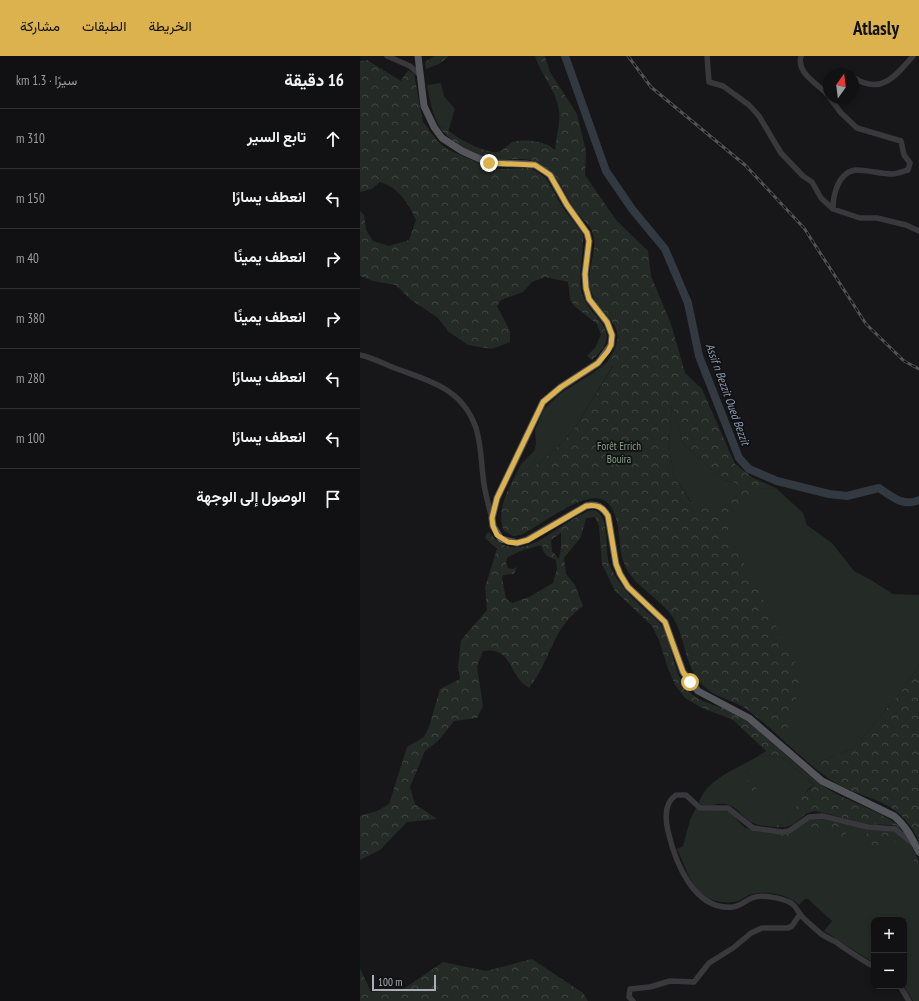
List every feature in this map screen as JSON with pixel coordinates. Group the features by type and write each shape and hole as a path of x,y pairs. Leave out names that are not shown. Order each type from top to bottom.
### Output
{"main road":[{"path":"418,56 424,106 434,127 442,138 478,159 495,163 535,165 550,175 567,205 587,233 589,241 585,274 586,288 589,299 607,322 612,335 611,345 598,363 561,387 543,402 497,498 492,518 493,526 497,535 508,542 517,543 528,540 586,506 600,506 608,516 616,564 620,574 628,587 665,622 683,672 698,691 745,715 822,781 894,816 902,823 919,852"}],"street":[{"path":"387,56 410,66 420,75"},
{"path":"707,56 709,82 723,86 749,105 759,116 781,153 803,176 812,182 821,198 833,209 860,218 878,218 906,225 919,231"},
{"path":"801,56 799,62 802,70 823,90"},
{"path":"859,80 867,84 875,85 890,81 913,56"},
{"path":"833,209 836,188 851,171 862,170 894,174 908,170 910,163 904,155 901,141 859,130 841,113 835,104"},
{"path":"360,355 372,358 433,382 454,394 462,403 475,427 479,443 484,486 492,518"},
{"path":"871,965 823,936 800,914 798,908 792,903 776,898 754,897 740,905 733,907 720,906 707,901 698,895 690,884 671,845 666,825 666,810 671,798 680,794 686,795 700,808 728,808 753,828 789,831 809,817 822,816 868,827 895,829 915,845"},
{"path":"633,1001 628,993 630,989 650,987 670,981 694,982 709,963 733,948 751,933 762,928 788,928 792,926 800,914"},
{"path":"902,989 909,1001"}],"green space":[{"path":"434,56 449,56 439,64 426,69 425,62"},
{"name":"Forêt Errich Bouira","path":"535,56 545,56 550,72 577,114 586,151 585,175 616,220 648,251 651,276 671,324 685,373 702,389 735,464 753,478 776,488 757,489 744,497 728,523 730,542 736,548 800,672 799,689 785,736 816,763 854,748 904,688 919,665 919,841 901,815 890,807 841,786 828,778 749,711 707,689 699,681 689,663 677,625 672,616 666,608 637,582 626,567 622,557 618,527 614,512 605,501 597,498 575,504 521,535 513,536 504,531 501,517 503,503 515,476 539,463 559,446 575,428 613,366 607,362 615,349 617,339 617,331 596,301 589,283 594,246 592,231 575,210 553,174 541,164 529,160 500,160 475,154 451,140 440,128 444,126 454,135 469,144 493,152 498,152 504,149 514,141 524,140 549,145 555,150 559,124 559,110 555,96","holes":["672,403 683,443 696,457 725,480 738,484 733,498 729,504 722,509 691,502 674,477 669,446"]},
{"path":"367,60 401,81 408,70 414,74 423,122 438,142 449,150 487,167 500,169 530,168 546,178 563,208 583,234 580,276 581,290 585,301 603,325 606,332 606,340 602,349 592,360 587,356 595,348 601,335 597,324 574,306 570,299 568,282 545,277 532,282 523,292 501,300 497,306 510,331 510,342 492,349 468,345 449,332 437,317 411,300 396,285 373,281 360,276 360,211 364,215 366,230 373,241 389,246 409,240 416,220 410,208 398,192 387,185 380,182 372,189 360,192 360,61"},
{"path":"441,83 444,96 455,109 448,132 444,126 440,128 437,123 427,85"},
{"path":"607,362 613,365 575,428 559,446 539,463 515,476 521,464 534,451 536,444 535,430 544,409 561,393 593,373"},
{"path":"672,402 683,443 696,457 725,480 753,489 776,488 803,513 807,525 832,543 854,571 893,594 919,595 919,665 904,688 854,748 816,763 784,736 736,548 702,517 674,477 669,446"},
{"path":"592,510 598,512 602,517 606,532 609,563 615,576 629,594 656,619 662,627 667,637 676,668 682,682 692,694 705,702 726,709 740,716 816,781 838,795 887,818 904,831 892,825 867,824 816,811 810,812 789,826 775,827 777,825 786,824 803,795 814,785 785,759 778,756 760,755 766,751 733,720 700,707 685,698 675,685 659,640 652,626 615,591 602,564 599,526 595,517 586,518 581,537 564,558 566,574 575,585 583,606 564,624 537,677 529,688 522,683 505,657 500,653 493,651 483,651 477,666 483,706 477,718 454,721 438,741 425,751 410,787 415,804 437,819 407,822 380,850 360,860 360,816 377,811 389,804 407,747 424,737 429,727 440,689 460,679 458,667 461,640 487,610 485,587 497,549 485,538 487,533 489,532 501,543 513,547 526,546","holes":["561,533 561,547 559,559 552,551 551,540","542,545 543,551 546,555 556,560 557,569 553,583 529,597 512,603 506,599 502,578 503,575 514,574 517,567 513,569 508,568 506,563 507,558 519,552"]},
{"path":"760,755 778,756 785,759 814,785 808,789 786,824 777,825 775,827 760,825 748,820 730,805 702,805 699,803 708,787 716,780"},
{"path":"745,766 749,766 751,768 757,785 755,793 749,788"},
{"path":"696,808 704,811 722,810 729,812 747,829 787,834 795,831 803,824 848,825 892,831 911,845 919,863 919,1001 913,1001 906,989 907,917 871,917 871,961 824,931 832,921 808,899 805,899 799,905 788,898 776,894 762,893 749,895 734,902 713,900 705,896 696,887 688,875 677,849 683,846 690,820"},
{"path":"817,818 848,825 846,828 847,832 842,838 812,827 798,837 789,840 784,840 774,833 789,833 810,819"},
{"path":"869,830 894,832 904,838 915,853 919,870 909,850 899,843 889,841 885,842 872,851 862,849 861,844"},
{"path":"532,959 583,993 588,1001 360,1001 360,968 371,992 402,990 443,962 486,971"}],"waterway":[{"name":"Assif n Bezzit Oued Bezzit","path":"565,56 606,171 632,209 665,249 688,303 699,356 739,458 749,469 777,481 829,494 847,496 879,488 893,498 903,502 914,502 919,500"}],"railway":[{"path":"628,56 651,87 745,165 804,228 866,324 904,361 919,369"}],"route":[{"path":"489,163 535,165 550,175 574,216 587,233 589,241 585,274 586,288 589,299 607,322 612,335 611,345 608,351 598,363 576,379 561,387 543,402 533,419 493,508 492,518 494,531 500,539 517,543 528,540 586,506 600,506 608,516 616,564 620,574 628,587 665,622 683,672 690,682"}]}
